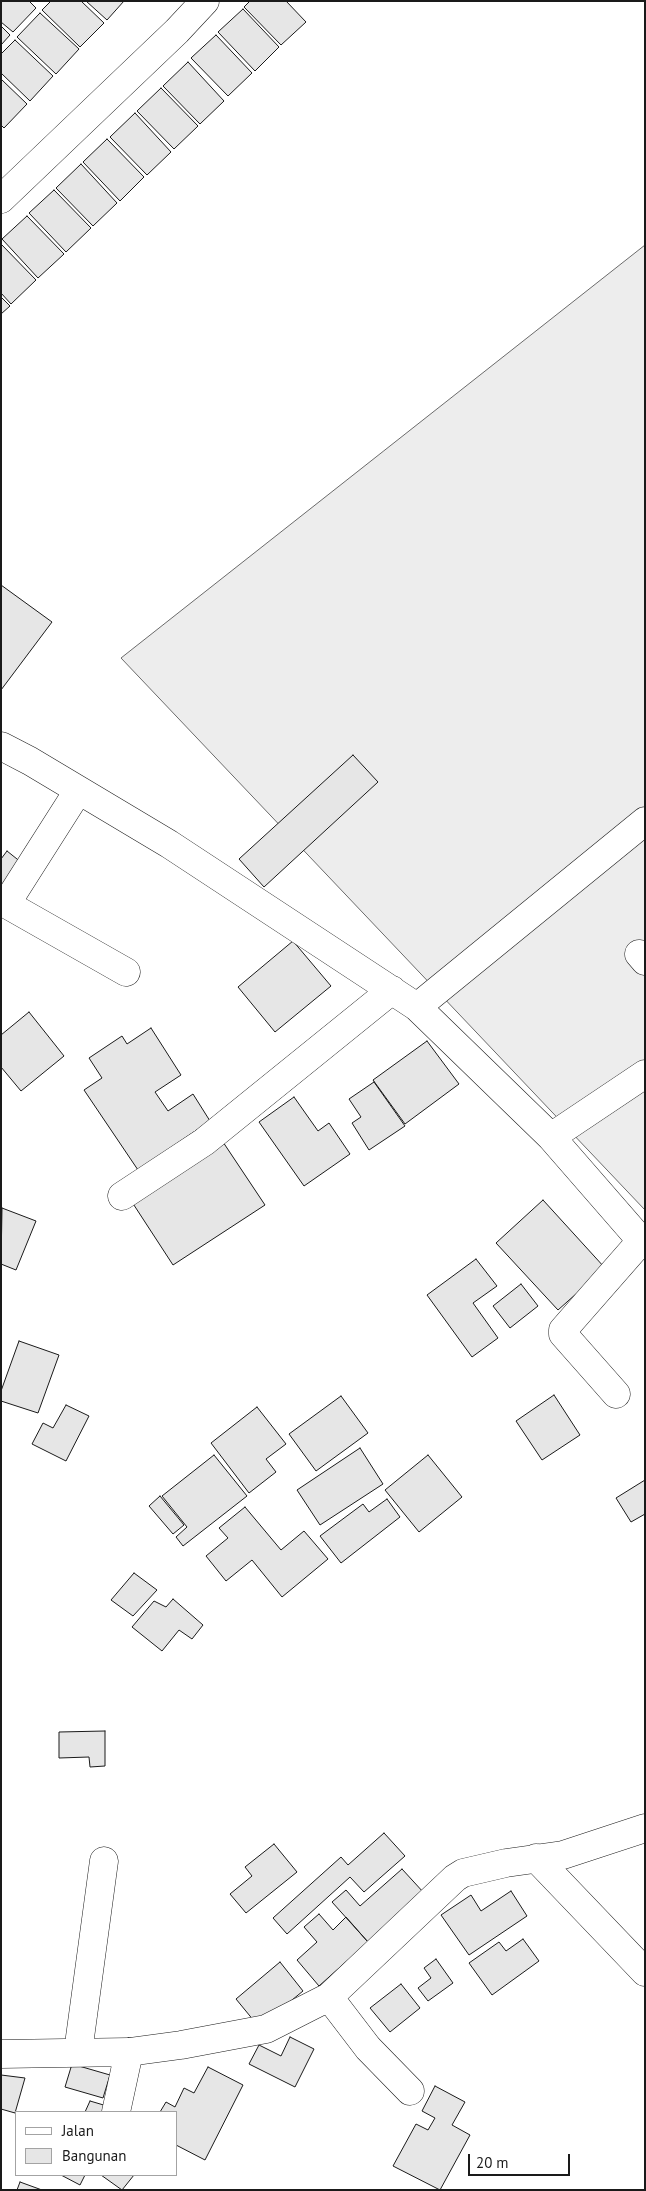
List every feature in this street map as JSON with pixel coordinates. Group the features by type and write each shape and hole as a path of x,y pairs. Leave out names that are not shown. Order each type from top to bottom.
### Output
{"street":[{"path":"1,199 177,31 205,1"},
{"path":"1,746 169,844 417,1007 551,1137 643,1243 563,1330 563,1334 616,1394"},
{"path":"78,791 8,901 8,905 126,972"},
{"path":"417,1007 645,821"},
{"path":"122,1196 204,1142 392,990"},
{"path":"551,1137 645,1074"},
{"path":"1,2054 129,2052 181,2046 266,2029 329,1997 455,1878 474,1870 536,1858 563,1855 645,1828"},
{"path":"536,1858 645,1972"},
{"path":"78,2052 104,1861"},
{"path":"329,1997 368,2048 410,2091"},
{"path":"116,2111 129,2052"}],"shaded area":[{"path":"645,245 645,1210 121,658"}],"building":[{"path":"1,1 29,1 36,8 13,32 1,22"},
{"path":"51,1 81,1 104,23 80,47 42,10"},
{"path":"86,1 124,1 107,20"},
{"path":"250,1 286,1 306,22 281,45 244,7"},
{"path":"243,9 279,47 255,71 218,32"},
{"path":"40,13 79,49 56,74 17,37"},
{"path":"1,26 10,35 1,45"},
{"path":"216,35 252,73 228,96 191,58"},
{"path":"15,40 53,76 30,101 1,73 1,54"},
{"path":"188,62 224,101 200,124 163,86"},
{"path":"1,79 27,104 4,128 1,125"},
{"path":"161,88 198,126 174,149 137,111"},
{"path":"135,113 171,152 147,175 110,137"},
{"path":"107,139 144,177 120,201 83,162"},
{"path":"81,164 117,203 93,226 56,188"},
{"path":"54,190 91,228 66,252 29,213"},
{"path":"27,216 64,254 38,278 2,239"},
{"path":"1,244 36,280 11,304 1,293"},
{"path":"1,297 10,306 1,314"},
{"path":"1,585 52,622 1,690"},
{"path":"353,755 378,782 264,887 239,859"},
{"path":"7,851 27,867 1,898 1,859"},
{"path":"293,941 331,986 275,1032 238,987"},
{"path":"29,1012 64,1056 21,1091 1,1067 1,1035"},
{"path":"151,1028 181,1075 155,1092 168,1111 193,1094 210,1121 138,1170 84,1090 102,1078 89,1058 122,1036 127,1044"},
{"path":"427,1041 459,1084 405,1124 373,1080"},
{"path":"374,1082 405,1126 369,1150 352,1123 361,1117 349,1099"},
{"path":"294,1097 318,1131 329,1123 350,1154 304,1186 259,1122"},
{"path":"221,1139 265,1205 173,1265 130,1199"},
{"path":"543,1200 605,1268 558,1310 496,1243"},
{"path":"2,1208 36,1221 16,1270 1,1264"},
{"path":"476,1259 497,1286 473,1303 498,1338 472,1357 427,1295"},
{"path":"521,1284 538,1306 510,1328 493,1306"},
{"path":"19,1341 59,1355 38,1413 1,1401 1,1391"},
{"path":"554,1395 580,1435 542,1460 516,1421"},
{"path":"341,1396 368,1433 316,1471 289,1434"},
{"path":"66,1405 89,1416 66,1461 32,1444 43,1423 53,1428"},
{"path":"257,1407 286,1444 266,1459 276,1472 249,1493 211,1443"},
{"path":"360,1448 383,1484 320,1525 297,1490"},
{"path":"214,1455 247,1496 183,1546 176,1537 187,1527 162,1496"},
{"path":"428,1455 462,1497 419,1532 385,1490"},
{"path":"645,1480 645,1514 631,1522 616,1498"},
{"path":"160,1496 184,1525 173,1534 149,1506"},
{"path":"387,1499 400,1517 341,1563 320,1536 363,1504 369,1512"},
{"path":"245,1507 281,1550 304,1531 328,1559 282,1597 252,1560 226,1581 206,1556 228,1538 219,1528"},
{"path":"134,1573 157,1590 133,1616 111,1600"},
{"path":"173,1599 203,1625 192,1639 179,1630 162,1651 132,1627 154,1601 166,1607"},
{"path":"105,1731 105,1766 90,1767 89,1757 59,1758 59,1732"},
{"path":"384,1833 405,1856 364,1892 350,1877 287,1934 273,1918 341,1857 348,1865"},
{"path":"274,1844 297,1872 246,1913 230,1894 252,1876 245,1867"},
{"path":"402,1869 424,1893 368,1942 332,1902 346,1890 360,1906"},
{"path":"511,1891 527,1916 469,1955 441,1915 471,1895 481,1911"},
{"path":"319,1914 333,1930 346,1917 368,1942 319,1986 297,1960 317,1942 304,1927"},
{"path":"523,1939 539,1961 492,1995 469,1963 499,1942 506,1951"},
{"path":"436,1959 453,1983 428,2001 418,1988 431,1978 424,1968"},
{"path":"280,1962 303,1991 259,2027 236,1999"},
{"path":"401,1984 420,2008 390,2032 370,2008"},
{"path":"290,2037 314,2049 295,2087 249,2064 259,2045 281,2056"},
{"path":"72,2064 110,2075 103,2098 65,2087"},
{"path":"208,2067 243,2085 205,2160 178,2146 178,2111 161,2111 166,2102 175,2107 184,2088 194,2093"},
{"path":"1,2075 25,2078 15,2113 1,2109"},
{"path":"435,2086 465,2102 452,2125 470,2135 440,2190 393,2166 416,2124 428,2130 435,2118 422,2111"},
{"path":"90,2101 107,2106 105,2111 85,2111"},
{"path":"63,2176 84,2176 80,2185"},
{"path":"102,2176 133,2176 122,2190"},
{"path":"20,2182 42,2190 17,2190"}]}
